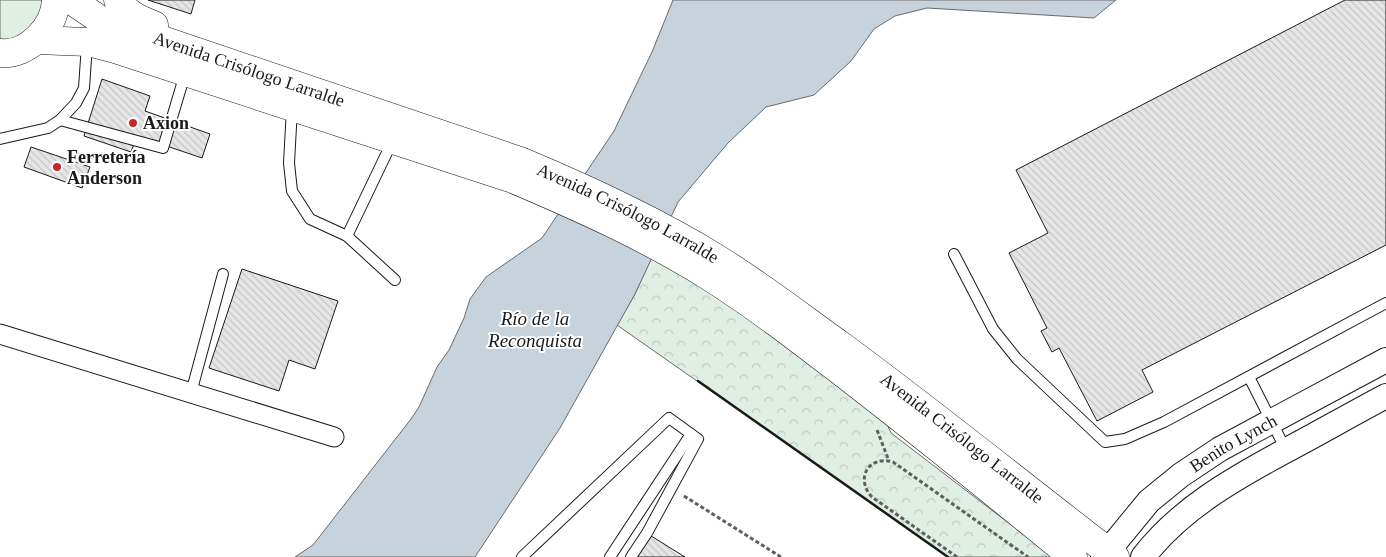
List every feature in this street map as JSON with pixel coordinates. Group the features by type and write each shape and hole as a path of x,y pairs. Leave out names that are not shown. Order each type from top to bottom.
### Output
{"main road":[{"path":"0,53 16,51 36,40 46,30 52,17 56,0"},
{"name":"Avenida Crisólogo Larralde","path":"71,0 99,18 187,60 292,106 393,140 435,143"},
{"path":"118,0 128,13 135,18 156,26 187,60"},
{"name":"Avenida Crisólogo Larralde","path":"36,40 88,42 115,49 187,60 435,143 520,161 664,228 716,258 946,454 1073,557"},
{"name":"Avenida Crisólogo Larralde","path":"792,322 890,382 1108,555"}],"street":[{"path":"0,334 334,437"},
{"name":"Benito Lynch","path":"1108,555 1149,502 1181,475 1220,449 1386,360"},
{"name":"Benito Lynch","path":"1142,557 1171,525 1200,501 1237,477 1386,396"}],"lane":[{"path":"0,139 48,128 60,120 76,103 84,88 88,42"},
{"path":"60,120 164,148 187,60"},
{"path":"292,106 289,163 292,191 310,219 347,236 395,280"},
{"path":"347,236 393,140"},
{"path":"954,254 993,329 1016,359 1105,442 1125,439 1164,422 1386,304"},
{"path":"191,393 223,274"},
{"path":"1249,377 1286,450"},
{"path":"522,557 669,418 698,438 647,533 631,557"},
{"path":"610,557 692,434"}],"path":[{"path":"957,557 872,497 864,486 863,480 868,467 879,460 893,462 1028,557"},
{"path":"672,488 781,557"}],"green space":[{"path":"0,0 46,0 41,16 19,39 0,43"},
{"path":"652,256 715,293 881,411 891,433 1053,557 948,557 617,325 635,294"}],"water":[{"name":"Río de la Reconquista","path":"673,0 1116,0 1094,18 927,8 895,16 874,29 851,61 814,95 766,107 728,143 678,202 635,294 560,428 475,557 295,557 313,545 411,419 419,407 437,367 449,350 464,318 470,299 486,277 542,238 614,131 652,52"}],"building":[{"path":"148,0 195,0 191,14"},
{"path":"1345,0 1386,0 1386,245 1142,370 1153,392 1097,421 1059,348 1052,352 1041,331 1047,328 1009,253 1048,233 1016,170"},
{"name":"Axion","path":"102,79 150,96 145,111 210,134 202,158 137,136 131,152 84,136"},
{"name":"Ferretería Anderson","path":"31,147 90,167 82,188 24,167"},
{"path":"242,269 338,301 315,369 289,360 279,391 209,368"},
{"path":"648,534 685,557 633,557"}],"wall":[{"path":"698,381 948,557"}],"place":[{"name":"Axion","path":"133,123"},
{"name":"Ferretería Anderson","path":"57,167"}]}
